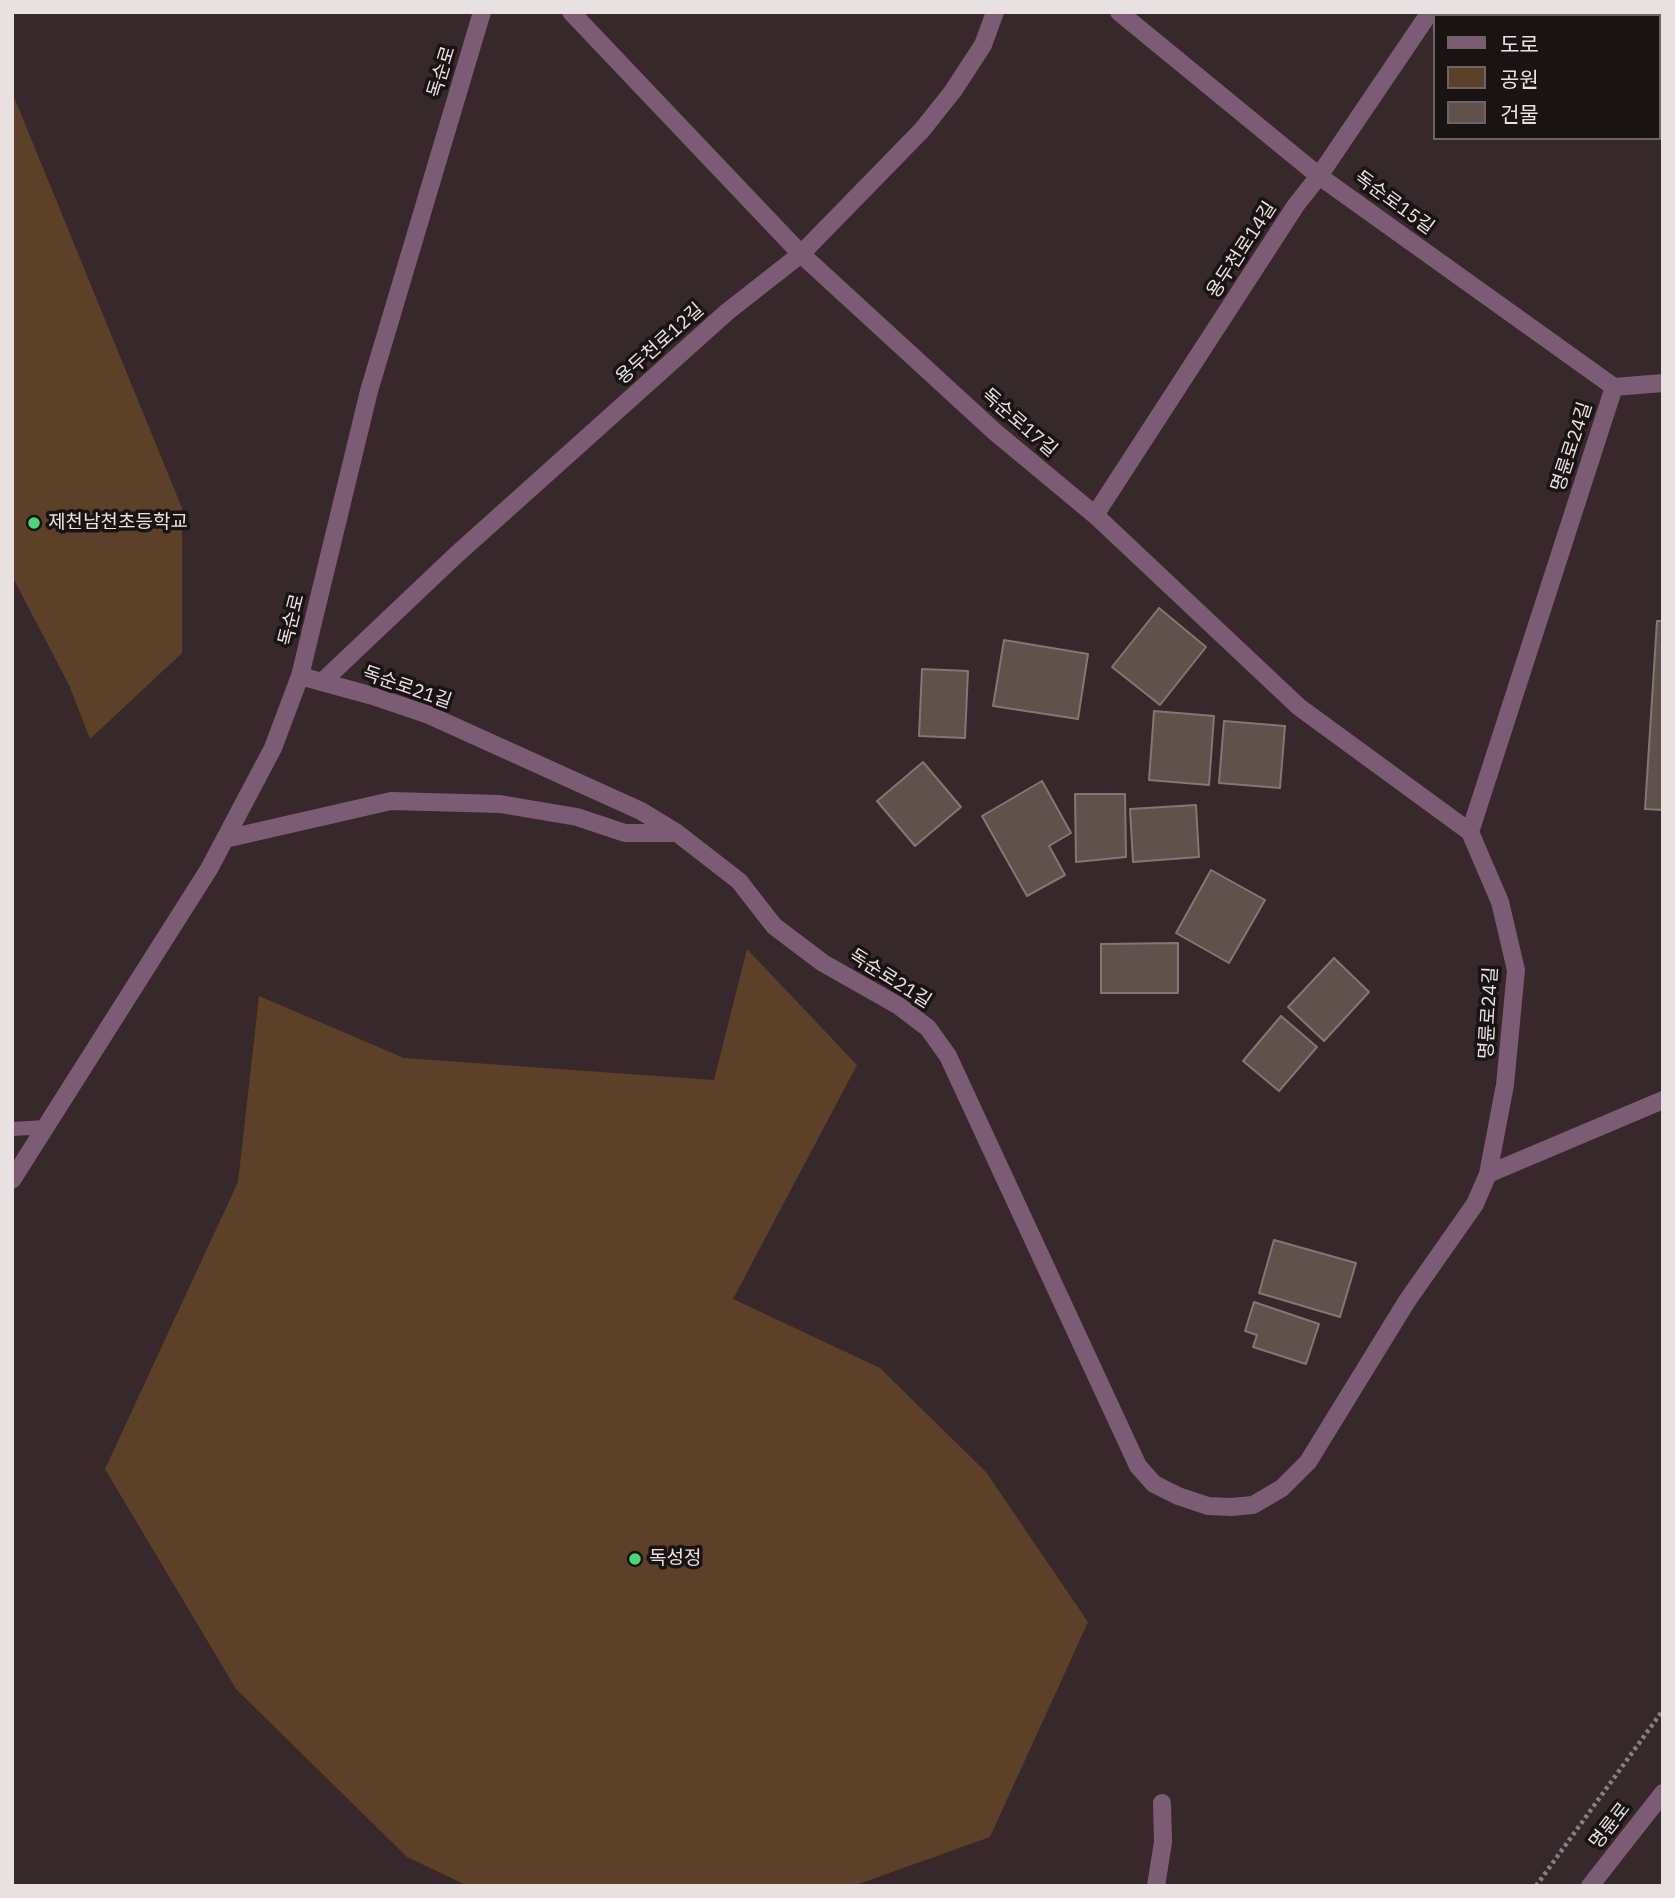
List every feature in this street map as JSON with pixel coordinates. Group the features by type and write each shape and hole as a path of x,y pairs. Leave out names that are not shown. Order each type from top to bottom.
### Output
{"street":[{"name":"독순로17길","path":"571,12 801,254 995,432 1095,515 1298,707 1470,832"},
{"name":"용두천로12길","path":"322,682 456,555 654,377 727,312 801,254 922,130 983,45 995,12"},
{"name":"독순로15길","path":"1119,12 1319,176 1614,387"},
{"name":"용두천로14길","path":"1095,515 1296,205 1319,176 1430,12"},
{"name":"독순로","path":"12,1181 209,869 273,747 300,676 369,391 476,15"},
{"path":"1614,387 1663,383"},
{"name":"명륜로24길","path":"1253,1505 1282,1488 1308,1462 1407,1301 1475,1204 1488,1174 1505,1085 1516,970 1500,902 1470,832 1614,387"},
{"name":"독순로21길","path":"300,676 429,715 641,811 677,833 738,881 774,926 823,963 899,1006 928,1028 948,1056 1138,1466 1154,1485 1178,1496 1208,1506 1253,1505"},
{"path":"225,839 391,801 500,804 577,817 625,833 677,833"},
{"path":"1488,1174 1663,1100"},
{"name":"명륜로","path":"1590,1886 1663,1793"},
{"path":"1156,1886 1163,1842 1162,1803"}],"lane":[{"path":"12,1129 47,1126"}],"path":[{"path":"1536,1886 1663,1710"}],"green space":[{"path":"12,92 182,508 182,653 90,739 69,685 12,576"},
{"path":"747,949 857,1065 733,1299 880,1368 986,1472 1088,1622 990,1837 853,1886 468,1886 407,1857 236,1689 105,1469 238,1182 259,996 404,1058 714,1080"}],"building":[{"path":"1159,608 1206,647 1160,705 1112,667"},
{"path":"1657,621 1663,621 1663,810 1645,809"},
{"path":"1004,640 1088,654 1078,719 993,706"},
{"path":"922,669 968,671 965,738 919,736"},
{"path":"1154,711 1214,716 1209,785 1149,780"},
{"path":"1224,721 1285,726 1280,788 1219,783"},
{"path":"923,762 961,807 915,846 877,801"},
{"path":"1042,781 1071,833 1049,846 1065,875 1027,896 982,816"},
{"path":"1075,794 1125,794 1126,857 1076,862"},
{"path":"1196,805 1199,857 1133,862 1130,809"},
{"path":"1211,870 1265,900 1229,963 1176,933"},
{"path":"1178,943 1178,993 1101,993 1101,944"},
{"path":"1334,958 1369,992 1324,1041 1288,1007"},
{"path":"1281,1016 1317,1047 1279,1091 1243,1061"},
{"path":"1274,1240 1356,1263 1340,1317 1259,1293"},
{"path":"1254,1302 1319,1324 1306,1364 1253,1347 1257,1335 1245,1331"}],"place":[{"name":"제천남천초등학교","path":"34,523"},
{"name":"독성정","path":"635,1559"}]}
